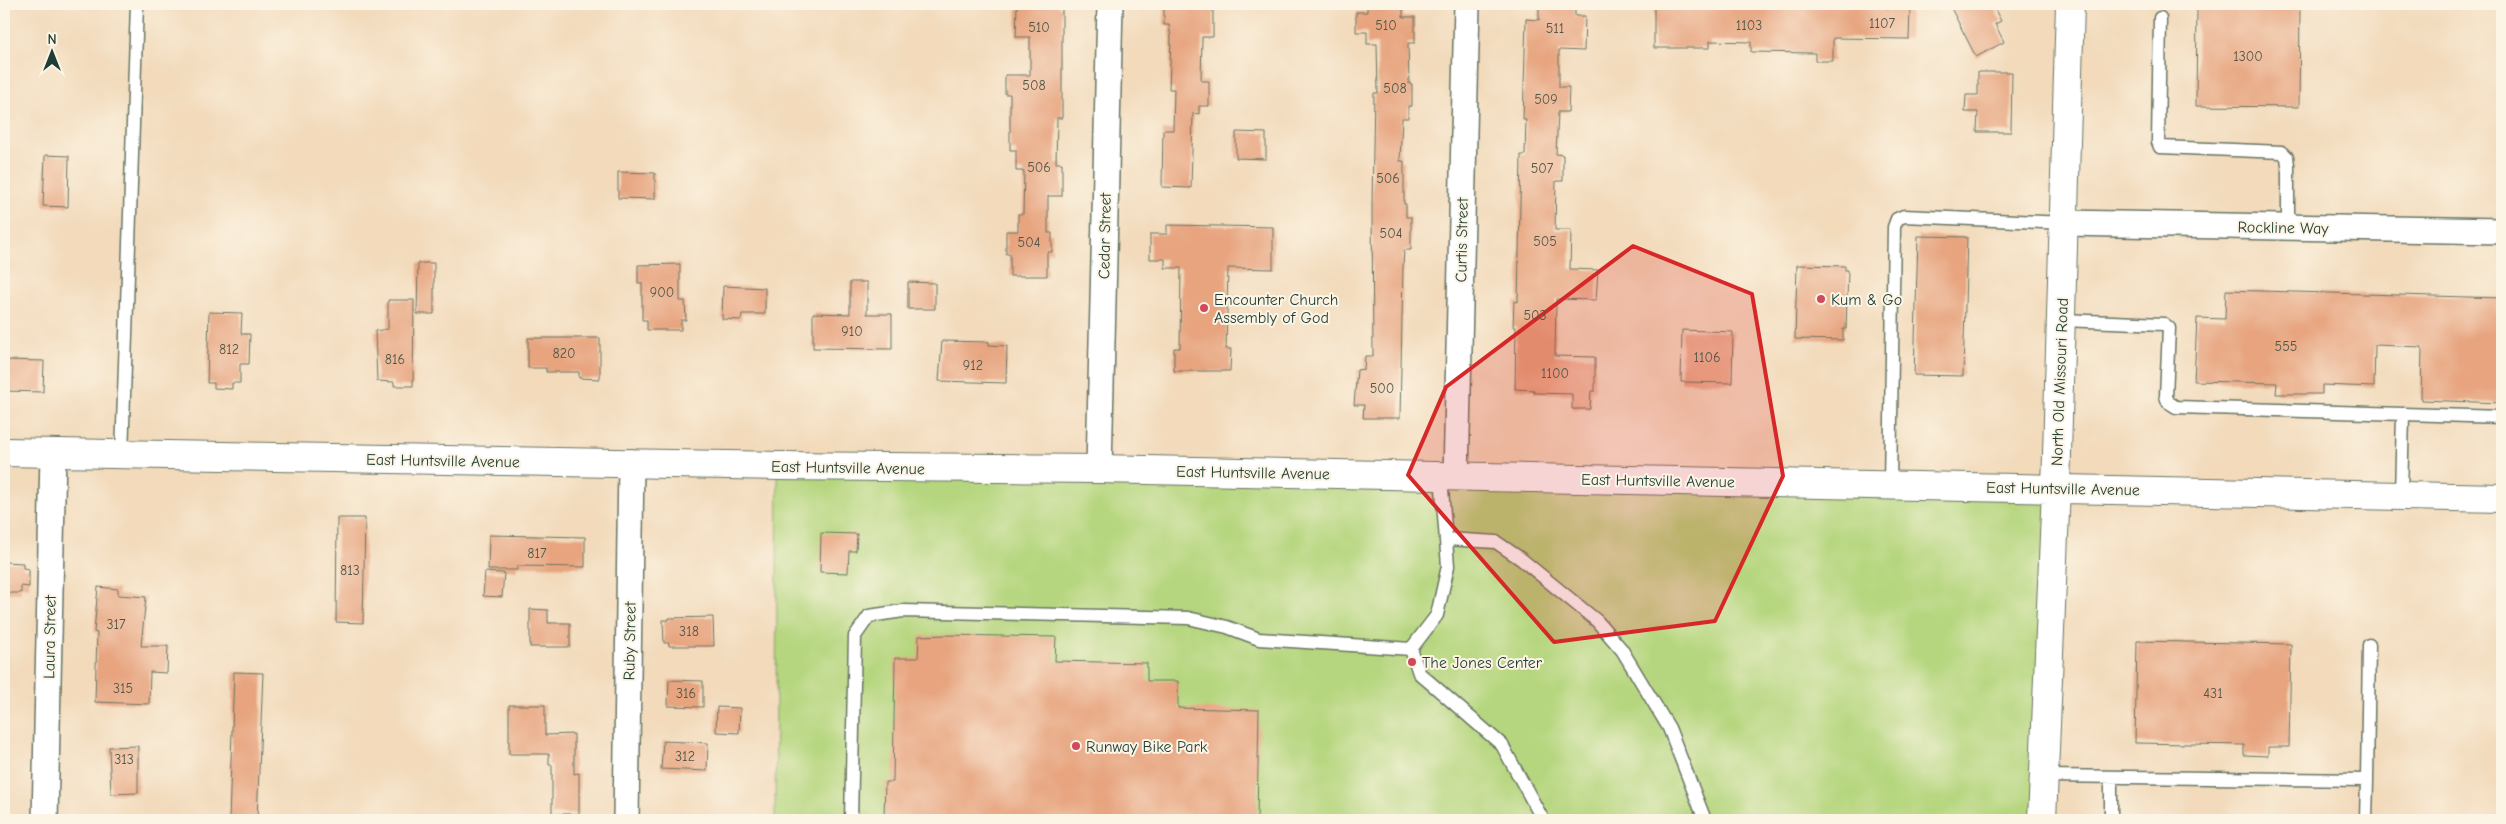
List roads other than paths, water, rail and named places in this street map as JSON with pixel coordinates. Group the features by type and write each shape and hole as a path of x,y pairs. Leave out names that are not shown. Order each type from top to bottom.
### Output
{"main road":[{"name":"North Old Missouri Road","path":"2042,820 2056,488 2070,4"},
{"name":"East Huntsville Avenue","path":"4,452 778,466 1099,469 2502,498"}],"street":[{"name":"Cedar Street","path":"1099,469 1110,4"},
{"name":"Curtis Street","path":"1448,476 1467,4"},
{"name":"Rockline Way","path":"2064,222 2502,230"},
{"name":"Laura Street","path":"45,820 53,454"},
{"name":"Ruby Street","path":"626,820 631,462"}],"lane":[{"path":"122,455 137,4"},
{"path":"2160,18 2158,142 2160,147 2282,152 2287,157 2288,164 2288,227"},
{"path":"1890,485 1894,227 1897,219 1904,216 2064,222"},
{"path":"2061,320 2164,324 2168,328 2166,396 2168,402 2176,407 2403,415 2502,416"},
{"path":"2401,496 2403,415"},
{"path":"1411,649 1437,615 1448,566 1448,476"},
{"path":"1447,539 1496,542 1521,559 1597,621 1622,650 1670,728 1705,820"},
{"path":"851,820 855,636 869,616 904,611 1188,618 1227,627 1259,639 1411,649"},
{"path":"2366,820 2369,645"},
{"path":"1411,649 1420,674 1502,745 1542,820"},
{"path":"2044,776 2367,780"},
{"path":"2111,777 2111,820"}],"place":[{"name":"Kum & Go","path":"1821,299"},
{"name":"Encounter Church Assembly of God","path":"1204,308"},
{"name":"The Jones Center","path":"1412,662"},
{"name":"Runway Bike Park","path":"1076,746"}]}
